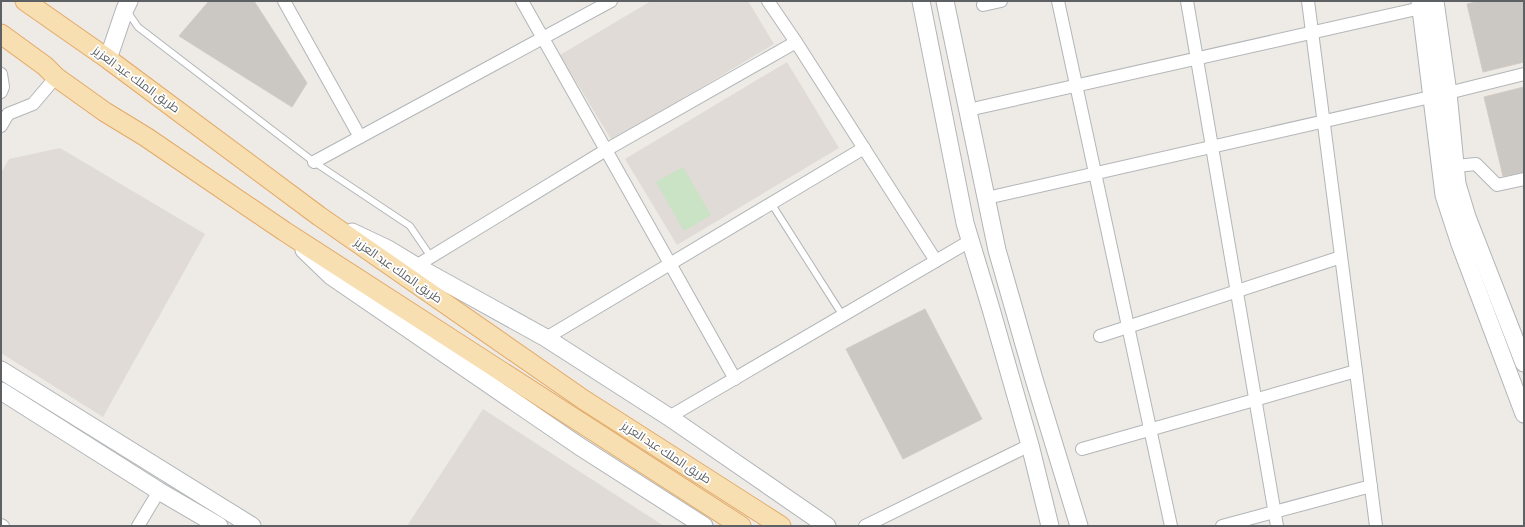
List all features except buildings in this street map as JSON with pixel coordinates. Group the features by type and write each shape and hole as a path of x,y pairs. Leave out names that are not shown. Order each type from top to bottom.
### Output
{"main road":[{"name":"طريق الملك عبد العزيز","path":"25,1 108,59 319,216 584,400 781,526"},
{"path":"1,34 45,66 56,78 105,112 153,141 284,231 741,526"}],"street":[{"path":"284,1 360,137"},
{"path":"522,1 735,379"},
{"path":"314,162 611,1"},
{"path":"768,1 796,42 936,261"},
{"path":"921,1 965,223 1030,445 1050,526"},
{"path":"945,1 1000,257 1034,379 1079,526"},
{"path":"983,5 1001,1"},
{"path":"1058,1 1171,526"},
{"path":"1187,1 1277,526"},
{"path":"1308,1 1376,526"},
{"path":"968,110 1197,59 1430,2 1440,95 1444,195 1460,244 1524,414"},
{"path":"108,59 127,5"},
{"path":"416,266 606,150 796,42"},
{"path":"1,74 3,87 1,92"},
{"path":"987,198 1440,95 1524,74"},
{"path":"1,126 8,114 33,104 56,78"},
{"path":"1440,95 1456,166 1458,184 1467,218 1524,364"},
{"path":"546,338 864,148"},
{"path":"1456,166 1476,164 1497,185 1524,179"},
{"path":"319,216 388,249 546,338 669,417 827,526"},
{"path":"284,231 331,276 579,446 704,526"},
{"path":"669,417 970,241"},
{"path":"1100,336 1341,257"},
{"path":"1,370 252,526"},
{"path":"1082,449 1356,371"},
{"path":"1,390 159,491 219,526"},
{"path":"865,526 1030,445"},
{"path":"1222,526 1371,486"},
{"path":"138,526 159,491"}],"lane":[{"path":"127,5 138,27 314,162 410,226 431,257"},
{"path":"771,203 843,316"}],"shaded area":[{"path":"651,1 748,1 774,44 612,141 560,55"},
{"path":"787,62 839,148 677,245 625,159"},
{"path":"60,148 205,234 103,417 1,353 1,173 9,159"},
{"path":"483,409 664,526 407,526"}],"green space":[{"path":"683,167 711,215 684,231 656,182"}]}
